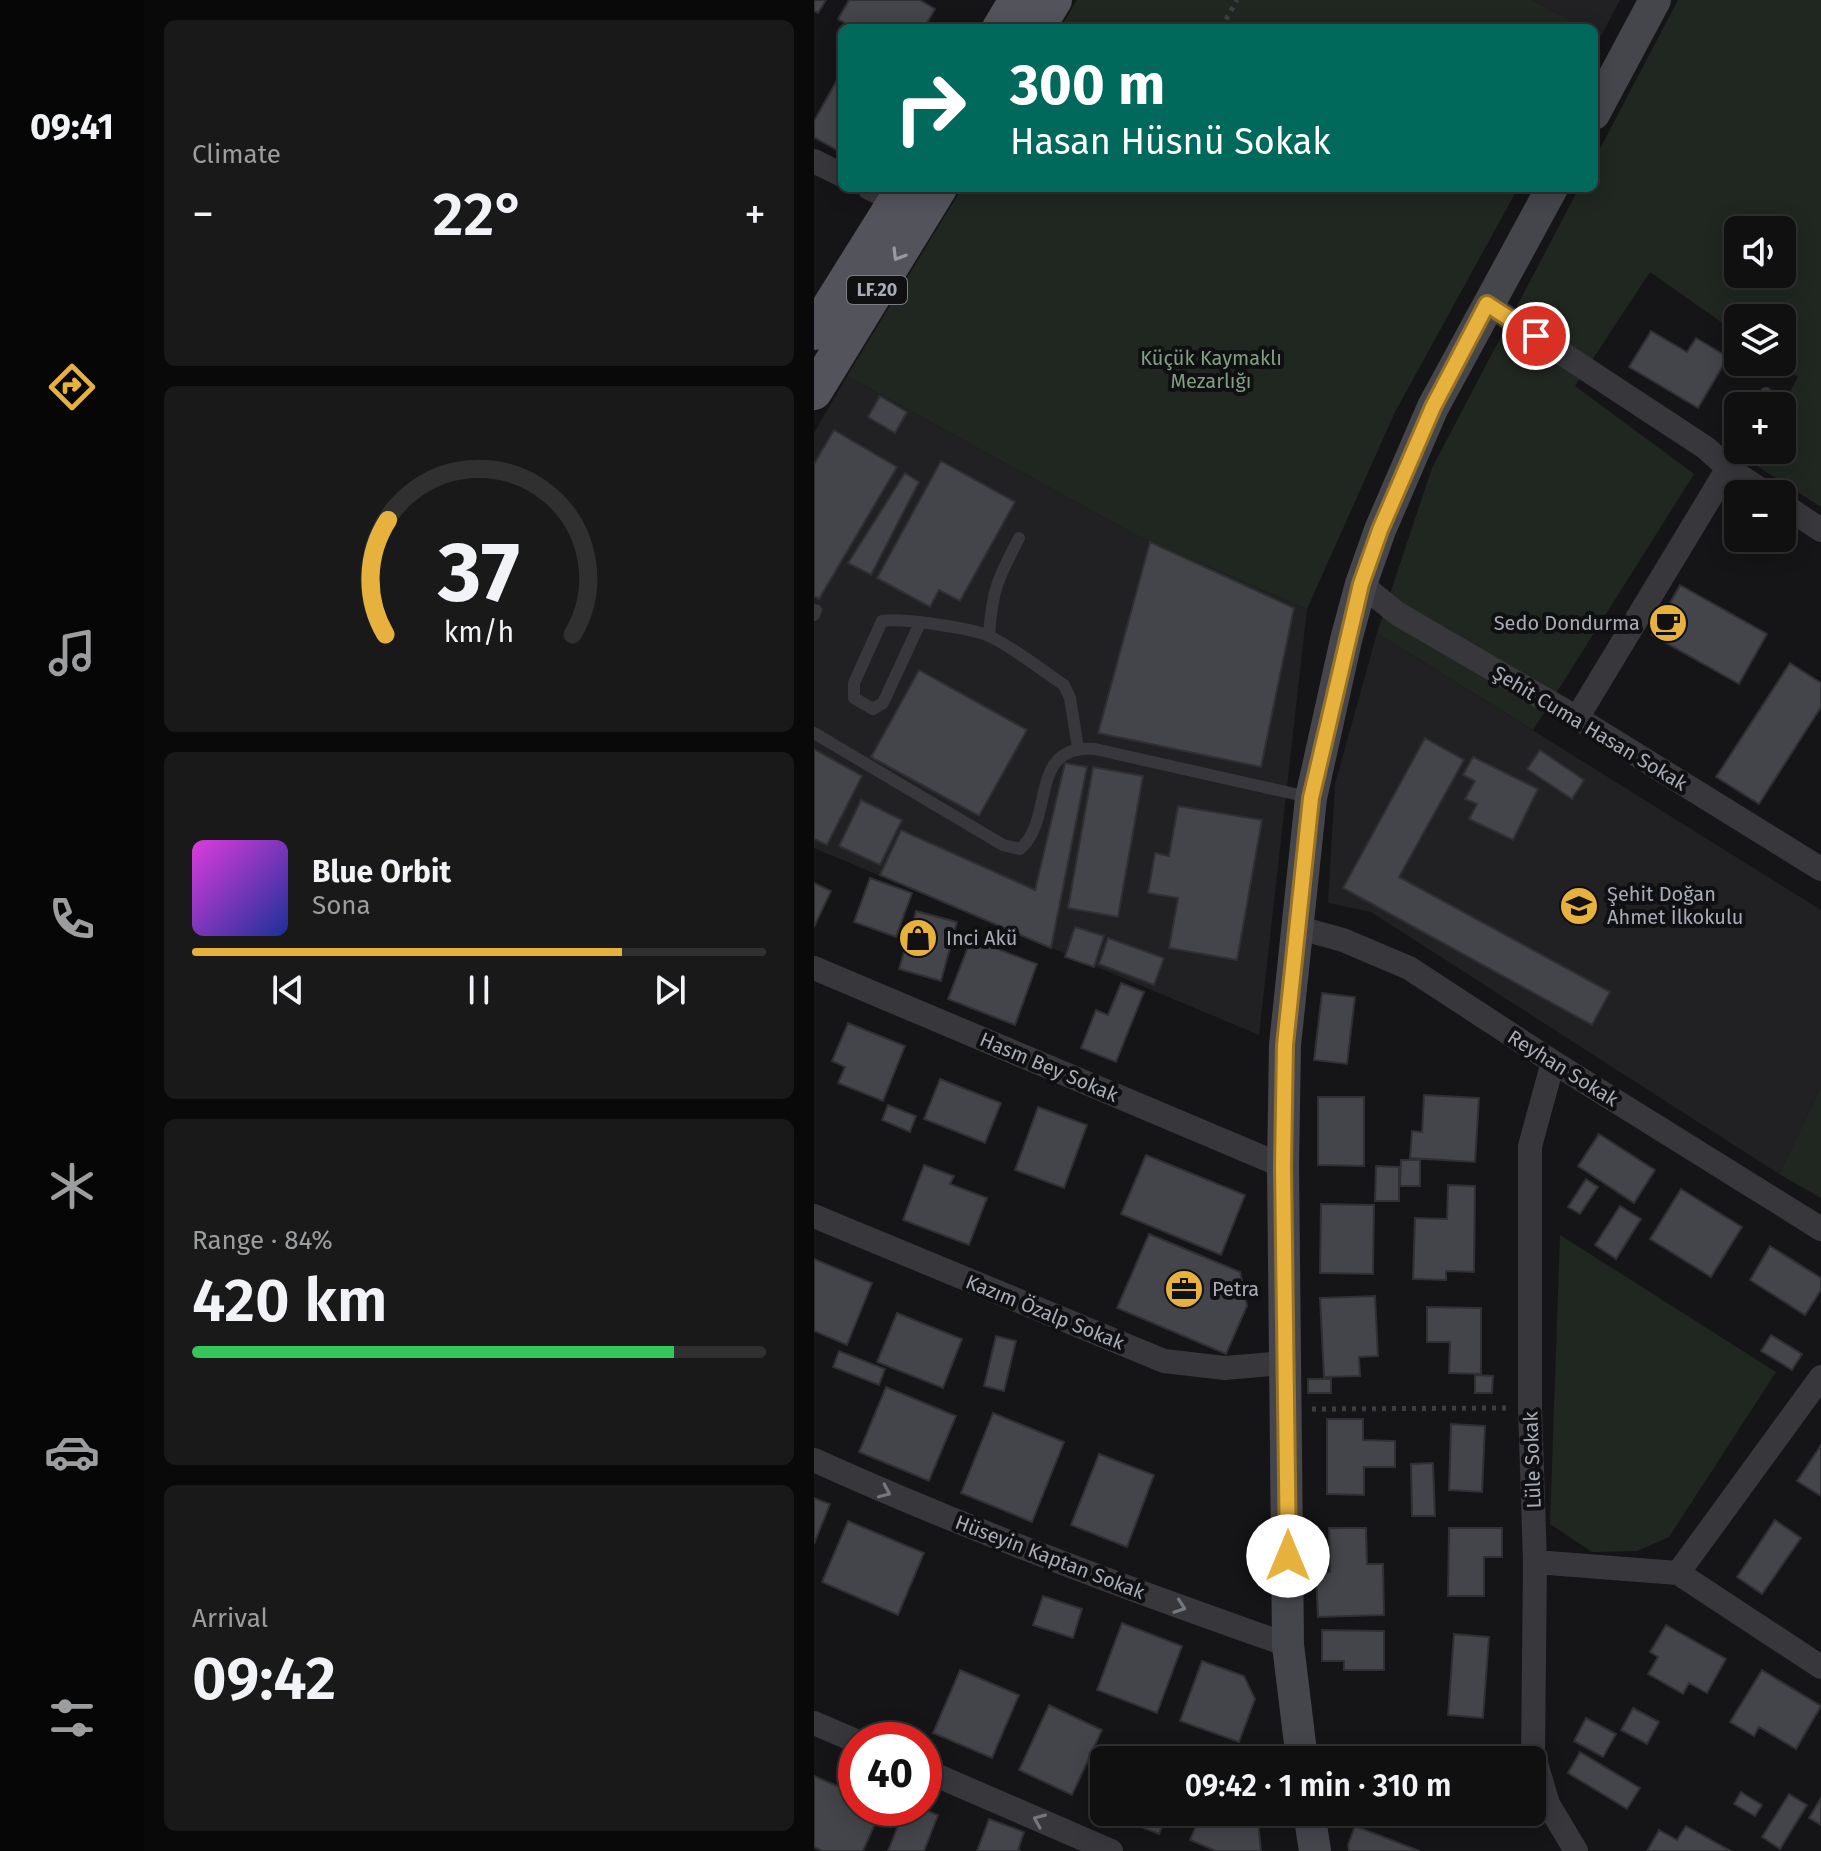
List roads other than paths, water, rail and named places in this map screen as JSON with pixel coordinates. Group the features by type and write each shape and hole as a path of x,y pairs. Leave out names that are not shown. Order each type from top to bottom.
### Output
{"main road":[{"path":"1015,12 1054,0"},
{"name":"LF.20","path":"814,332 889,192"},
{"name":"LF.20","path":"814,392 937,192"}],"street":[{"path":"1598,107 1655,0"},
{"path":"814,161 838,173"},
{"path":"1300,1746 1288,1645 1283,1166 1285,1045 1311,798 1361,584 1380,530 1433,407 1550,192"},
{"path":"1487,304 1706,448 1724,455"},
{"path":"1577,718 1729,464"},
{"path":"1739,464 1754,480"},
{"path":"1796,513 1821,530"},
{"name":"Şehit Cuma Hasan Sokak","path":"1361,584 1398,614 1577,718 1821,869"},
{"name":"Reyhan Sokak","path":"1296,927 1343,940 1409,968 1821,1229"},
{"name":"Hasm Bey Sokak","path":"814,968 1283,1166"},
{"name":"Lüle Sokak","path":"1553,1062 1530,1146 1530,1408 1535,1562 1533,1753 1548,1804 1576,1851"},
{"name":"Kazım Özalp Sokak","path":"814,1216 1164,1361 1225,1368 1285,1363"},
{"path":"1678,1573 1821,1377"},
{"name":"Hüseyin Kaptan Sokak","path":"814,1460 896,1497 1172,1605 1288,1645"},
{"path":"1535,1562 1678,1573 1821,1667"},
{"path":"814,1723 838,1733"},
{"path":"942,1778 1111,1851"},
{"path":"1311,1826 1315,1851"}],"lane":[{"path":"989,636 991,600 998,577 1019,538"},
{"path":"920,623 883,703 873,709 860,703 854,698 854,683 882,621 920,623 989,636 1064,685 1070,698 1078,748"},
{"path":"814,733 1003,845 1020,849 1030,840 1051,768 1061,755 1078,748 1095,749 1311,798"}],"place":[{"name":"Sedo Dondurma","path":"1668,623"},
{"name":"Şehit Doğan Ahmet İlkokulu","path":"1579,906"},
{"name":"Inci Akü","path":"918,938"},
{"name":"Petra","path":"1184,1289"}],"park label":[{"name":"Küçük Kaymaklı Mezarlığı","path":"1211,370"}]}
